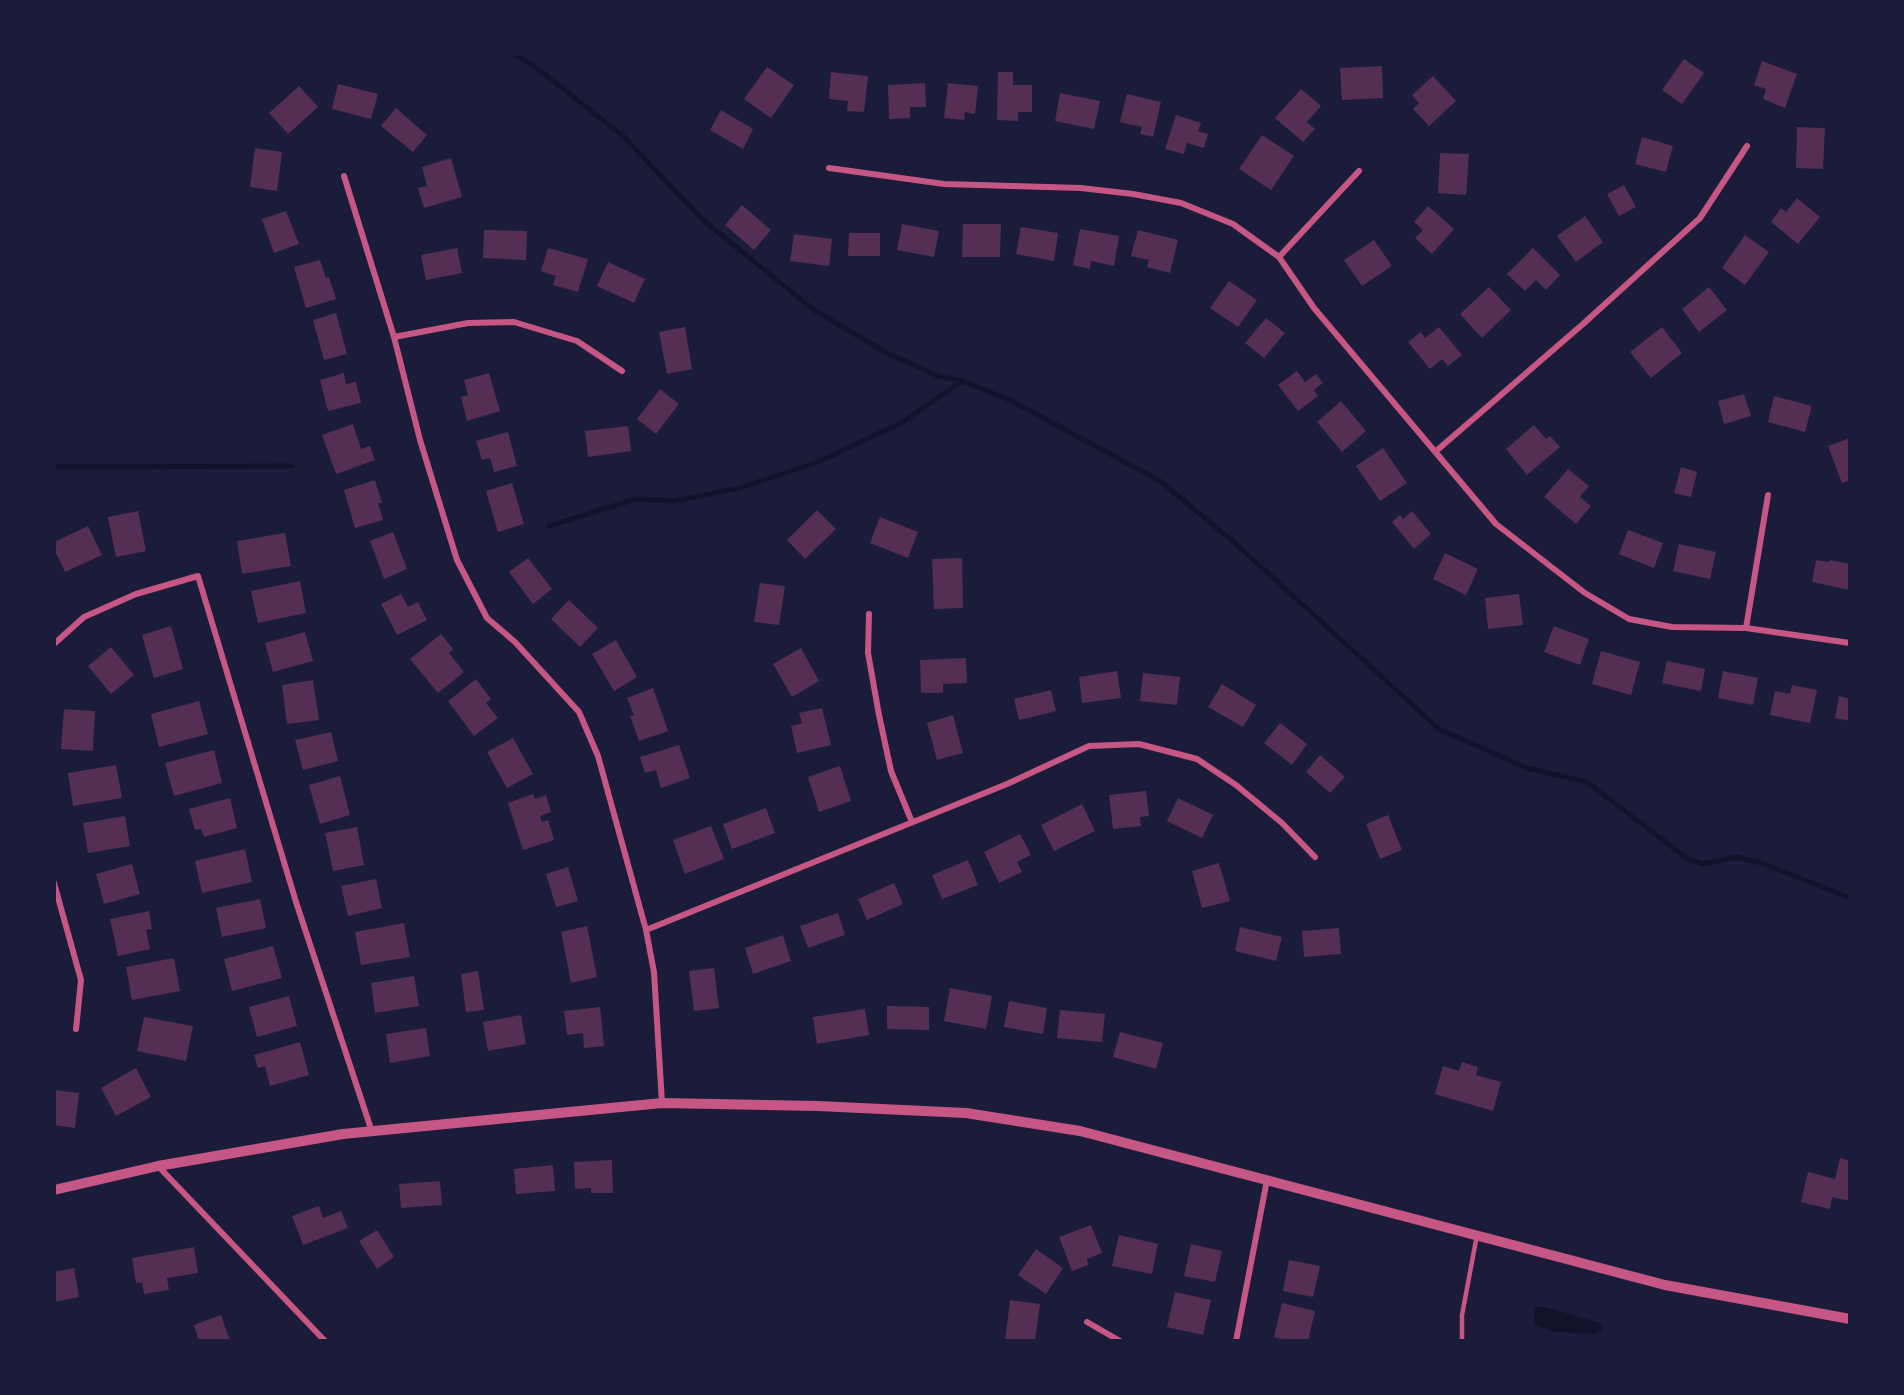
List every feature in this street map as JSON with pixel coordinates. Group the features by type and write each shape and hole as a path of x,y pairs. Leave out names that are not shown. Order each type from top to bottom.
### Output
{"street":[{"path":"1435,452 1583,324 1700,218 1747,146"},
{"path":"829,168 944,184 1081,188 1134,194 1181,203 1233,224 1278,257 1314,308 1496,524 1586,592 1629,619 1672,627 1746,628 1850,643"},
{"path":"1278,257 1359,171"},
{"path":"344,176 394,337 420,440 458,560 487,618 515,642 579,712 598,756 646,930 654,972 662,1103"},
{"path":"394,337 468,323 514,322 577,340 622,371"},
{"path":"1746,628 1768,495"},
{"path":"54,644 84,617 136,594 198,576 296,902 372,1132"},
{"path":"869,614 868,654 879,715 891,771 912,822"},
{"path":"646,930 1007,784 1089,746 1139,744 1197,759 1236,785 1282,823 1315,857"},
{"path":"54,883 81,980 76,1029"},
{"path":"54,1190 158,1166 343,1134 662,1103 818,1106 972,1114 1080,1131 1665,1285 1850,1319"},
{"path":"158,1166 325,1341"},
{"path":"1236,1341 1268,1180"},
{"path":"1087,1322 1120,1341"}],"lane":[{"path":"1462,1341 1462,1315 1477,1235"}],"shaded area":[{"path":"1536,1307 1545,1307 1600,1323 1603,1330 1593,1334 1556,1332 1535,1325"}],"building":[{"path":"1684,59 1704,73 1682,104 1662,90"},
{"path":"1762,61 1797,74 1785,108 1763,99 1766,89 1754,85"},
{"path":"1382,66 1383,98 1342,100 1340,68"},
{"path":"767,67 794,85 771,118 744,99"},
{"path":"831,72 868,76 864,112 847,111 848,101 829,99"},
{"path":"998,72 1013,72 1013,85 1032,85 1032,112 1018,112 1018,121 997,120"},
{"path":"1433,76 1456,101 1429,126 1413,109 1419,103 1412,95"},
{"path":"925,83 926,107 910,107 910,118 889,119 888,85"},
{"path":"948,83 978,86 975,114 965,112 964,120 944,118"},
{"path":"338,84 378,94 371,119 332,109"},
{"path":"299,86 318,107 288,134 269,113"},
{"path":"1301,89 1321,106 1307,122 1315,129 1303,142 1275,118"},
{"path":"1060,93 1100,101 1094,129 1055,121"},
{"path":"1127,94 1161,102 1153,137 1140,134 1142,127 1120,122"},
{"path":"396,108 427,135 413,152 381,126"},
{"path":"721,110 753,129 743,149 710,130"},
{"path":"1176,115 1201,123 1198,131 1208,134 1204,148 1187,143 1184,154 1165,149"},
{"path":"1797,127 1825,128 1823,169 1796,168"},
{"path":"1262,135 1294,156 1271,190 1239,169"},
{"path":"1642,137 1673,146 1666,172 1635,164"},
{"path":"255,148 282,152 277,191 250,187"},
{"path":"1440,153 1469,154 1466,195 1438,193"},
{"path":"451,158 462,197 424,208 418,188 427,186 422,167"},
{"path":"1624,185 1636,207 1619,216 1607,194"},
{"path":"1797,198 1820,217 1798,244 1771,222 1781,208 1786,212"},
{"path":"742,205 771,230 754,250 725,225"},
{"path":"1428,206 1454,229 1432,254 1415,238 1423,230 1414,222"},
{"path":"286,211 299,244 274,253 262,219"},
{"path":"1585,216 1603,242 1576,262 1557,236"},
{"path":"902,224 939,231 934,257 897,250"},
{"path":"963,224 1001,224 1000,257 962,257"},
{"path":"1021,227 1058,233 1054,261 1016,254"},
{"path":"1080,229 1119,236 1114,266 1091,261 1090,269 1073,265"},
{"path":"484,230 527,231 526,260 483,258"},
{"path":"1138,230 1178,240 1170,273 1147,267 1149,260 1131,256"},
{"path":"849,233 880,233 880,256 848,256"},
{"path":"794,234 832,239 829,266 790,261"},
{"path":"1745,235 1769,252 1745,285 1722,268"},
{"path":"1374,240 1392,266 1362,286 1344,260"},
{"path":"457,248 462,273 426,280 421,255"},
{"path":"548,248 588,259 578,292 553,285 556,276 541,271"},
{"path":"1533,248 1560,275 1546,290 1536,280 1525,291 1507,274"},
{"path":"320,260 326,278 329,277 336,299 306,308 294,267"},
{"path":"608,262 645,279 634,303 597,286"},
{"path":"1229,281 1257,300 1238,327 1210,308"},
{"path":"1489,287 1511,310 1482,338 1460,314"},
{"path":"1709,287 1727,310 1699,332 1682,309"},
{"path":"336,313 347,354 324,360 313,320"},
{"path":"1266,318 1285,333 1264,358 1245,343"},
{"path":"685,327 692,369 667,374 659,332"},
{"path":"1439,327 1462,355 1448,366 1442,359 1430,369 1408,342 1421,332 1425,338"},
{"path":"1662,327 1682,353 1651,378 1630,352"},
{"path":"1297,371 1305,382 1316,374 1323,383 1314,390 1318,396 1298,411 1278,385"},
{"path":"344,373 346,384 356,382 361,403 328,411 320,380"},
{"path":"489,373 500,411 467,421 461,397 468,395 464,380"},
{"path":"660,389 679,404 656,434 637,419"},
{"path":"1744,394 1751,416 1724,424 1718,401"},
{"path":"1774,396 1812,406 1805,432 1768,422"},
{"path":"1341,401 1366,431 1342,452 1317,422"},
{"path":"353,424 361,449 370,446 375,460 336,474 322,435"},
{"path":"1534,425 1546,439 1550,436 1560,447 1527,475 1506,449"},
{"path":"628,426 631,451 588,457 585,431"},
{"path":"508,432 517,466 494,472 490,458 482,460 476,441"},
{"path":"1850,438 1850,480 1842,483 1828,446"},
{"path":"1383,448 1407,483 1380,501 1356,466"},
{"path":"1681,467 1697,472 1691,497 1674,493"},
{"path":"1568,469 1589,486 1580,497 1591,506 1576,524 1544,497"},
{"path":"375,480 382,503 378,503 383,520 355,528 344,490"},
{"path":"512,483 524,524 498,532 486,491"},
{"path":"817,510 836,529 805,559 787,540"},
{"path":"138,511 146,551 116,557 108,517"},
{"path":"1412,511 1431,534 1414,549 1392,522 1400,515 1403,519"},
{"path":"880,517 918,532 908,558 870,543"},
{"path":"88,526 102,555 65,572 54,549 54,542"},
{"path":"1628,530 1663,543 1654,568 1619,554"},
{"path":"393,532 407,569 384,579 370,541"},
{"path":"285,533 291,566 242,574 237,541"},
{"path":"1679,544 1716,552 1710,579 1673,571"},
{"path":"1445,553 1478,569 1466,595 1433,579"},
{"path":"528,558 552,589 533,604 509,572"},
{"path":"962,558 963,608 934,609 932,559"},
{"path":"1816,560 1850,564 1850,590 1812,582"},
{"path":"300,581 306,613 258,623 251,591"},
{"path":"760,583 785,586 779,625 754,622"},
{"path":"401,594 408,607 418,602 427,620 397,635 381,604"},
{"path":"1519,594 1523,625 1488,629 1485,598"},
{"path":"569,600 598,628 580,647 551,619"},
{"path":"171,626 183,669 154,678 142,635"},
{"path":"1554,626 1589,639 1580,665 1544,652"},
{"path":"305,632 313,661 273,672 265,643"},
{"path":"441,634 453,649 449,653 464,672 438,693 410,659"},
{"path":"616,640 637,677 614,691 592,654"},
{"path":"111,647 134,675 111,694 88,666"},
{"path":"801,648 819,681 792,697 773,664"},
{"path":"1601,651 1640,662 1631,695 1592,684"},
{"path":"966,658 967,683 943,684 943,693 921,693 920,660"},
{"path":"1667,661 1705,669 1701,691 1662,683"},
{"path":"1117,671 1121,698 1082,703 1079,677"},
{"path":"1723,671 1758,678 1753,705 1718,698"},
{"path":"1143,673 1180,677 1177,705 1140,701"},
{"path":"476,679 491,699 486,703 498,718 474,736 448,701"},
{"path":"313,680 319,720 287,724 282,685"},
{"path":"1222,684 1256,705 1243,727 1208,707"},
{"path":"1792,685 1817,690 1810,723 1770,715 1775,691 1790,694"},
{"path":"653,688 668,731 639,741 630,716 634,715 627,698"},
{"path":"1051,690 1056,711 1019,720 1014,699"},
{"path":"1839,696 1850,699 1850,721 1835,718"},
{"path":"199,701 208,734 159,747 151,714"},
{"path":"822,708 831,745 797,753 791,726 802,723 799,713"},
{"path":"64,709 95,711 93,751 61,749"},
{"path":"953,715 963,753 937,760 927,723"},
{"path":"1280,723 1307,744 1292,765 1264,743"},
{"path":"331,732 338,761 303,770 295,740"},
{"path":"513,738 533,774 507,788 487,752"},
{"path":"679,745 690,778 661,788 656,770 645,773 640,757"},
{"path":"214,750 222,783 174,796 165,763"},
{"path":"1320,755 1345,777 1330,793 1306,772"},
{"path":"116,765 122,798 73,806 68,773"},
{"path":"840,766 851,801 819,812 808,777"},
{"path":"340,776 350,815 320,824 309,785"},
{"path":"1146,791 1149,816 1140,817 1141,826 1113,829 1109,795"},
{"path":"533,794 535,799 546,795 551,812 540,816 542,822 548,820 554,840 523,850 508,803"},
{"path":"230,798 237,828 204,837 201,829 195,830 189,809"},
{"path":"1178,798 1213,815 1202,838 1167,821"},
{"path":"1082,804 1095,831 1054,851 1041,825"},
{"path":"766,808 775,833 732,849 723,824"},
{"path":"1388,815 1402,850 1380,859 1366,824"},
{"path":"125,816 130,846 88,853 83,823"},
{"path":"711,826 724,859 685,874 673,840"},
{"path":"357,827 364,865 333,871 325,833"},
{"path":"1020,834 1031,855 1017,862 1022,872 999,883 984,852"},
{"path":"245,849 252,882 202,893 195,861"},
{"path":"968,860 978,885 942,899 932,875"},
{"path":"1219,863 1230,901 1202,908 1192,871"},
{"path":"132,864 140,894 104,904 96,874"},
{"path":"568,867 578,901 556,907 546,874"},
{"path":"376,879 382,908 348,916 341,886"},
{"path":"894,883 903,904 867,920 858,899"},
{"path":"260,899 266,928 222,937 216,908"},
{"path":"149,911 152,929 146,930 150,949 118,956 110,919"},
{"path":"838,913 845,935 808,948 800,926"},
{"path":"404,923 410,957 361,965 355,932"},
{"path":"587,926 597,977 571,983 561,932"},
{"path":"1240,927 1282,937 1276,961 1235,951"},
{"path":"1339,928 1341,954 1304,957 1302,931"},
{"path":"783,935 791,961 753,974 745,948"},
{"path":"273,946 282,978 232,991 224,959"},
{"path":"174,958 180,991 132,1000 126,967"},
{"path":"714,968 719,1008 694,1011 689,971"},
{"path":"478,971 484,1010 466,1012 461,974"},
{"path":"414,976 419,1006 375,1013 371,983"},
{"path":"950,988 992,996 986,1029 944,1021"},
{"path":"289,996 297,1026 257,1037 249,1007"},
{"path":"1009,1001 1047,1008 1043,1034 1004,1027"},
{"path":"887,1006 929,1007 929,1030 887,1029"},
{"path":"600,1007 604,1046 584,1048 583,1033 567,1035 564,1011"},
{"path":"865,1009 869,1035 817,1044 813,1017"},
{"path":"1060,1010 1105,1014 1102,1042 1057,1038"},
{"path":"521,1015 526,1044 488,1051 483,1022"},
{"path":"144,1017 193,1026 186,1061 137,1051"},
{"path":"426,1028 430,1056 390,1063 386,1034"},
{"path":"1120,1032 1163,1043 1156,1069 1113,1057"},
{"path":"300,1042 309,1075 270,1086 265,1066 258,1068 254,1055"},
{"path":"1462,1062 1478,1067 1476,1075 1501,1082 1493,1111 1435,1094 1443,1066 1459,1071"},
{"path":"136,1068 151,1097 116,1116 101,1088"},
{"path":"54,1090 79,1093 75,1128 54,1125"},
{"path":"1840,1158 1850,1161 1850,1201 1832,1197 1830,1209 1801,1202 1808,1172 1835,1179"},
{"path":"612,1160 613,1193 591,1193 591,1188 575,1189 574,1162"},
{"path":"553,1165 555,1191 516,1194 514,1169"},
{"path":"440,1181 442,1205 401,1208 399,1184"},
{"path":"319,1206 323,1218 341,1211 348,1228 303,1245 292,1216"},
{"path":"1091,1225 1102,1253 1087,1259 1088,1265 1072,1271 1059,1237"},
{"path":"377,1230 394,1257 377,1269 359,1241"},
{"path":"1119,1235 1158,1244 1152,1274 1112,1266"},
{"path":"1191,1244 1222,1251 1215,1282 1184,1276"},
{"path":"194,1247 198,1273 167,1278 169,1290 144,1294 142,1282 136,1283 132,1258"},
{"path":"1036,1249 1063,1268 1046,1294 1018,1275"},
{"path":"1289,1260 1320,1266 1313,1297 1283,1291"},
{"path":"74,1268 79,1297 54,1302 54,1272"},
{"path":"1175,1292 1211,1300 1203,1335 1167,1327"},
{"path":"1010,1300 1040,1304 1035,1341 1005,1341"},
{"path":"1282,1303 1315,1311 1308,1341 1292,1341 1274,1337"},
{"path":"221,1315 230,1341 199,1341 194,1325"}],"waterway":[{"path":"514,54 538,69 623,136 704,221 814,310 885,352 938,376 962,381 1010,400 1160,481 1235,543 1439,729 1527,768 1587,782 1689,860 1704,864 1736,857 1762,863 1850,898"},
{"path":"549,526 636,499 675,501 739,488 818,462 903,422 962,381"},
{"path":"54,467 292,466"}]}
